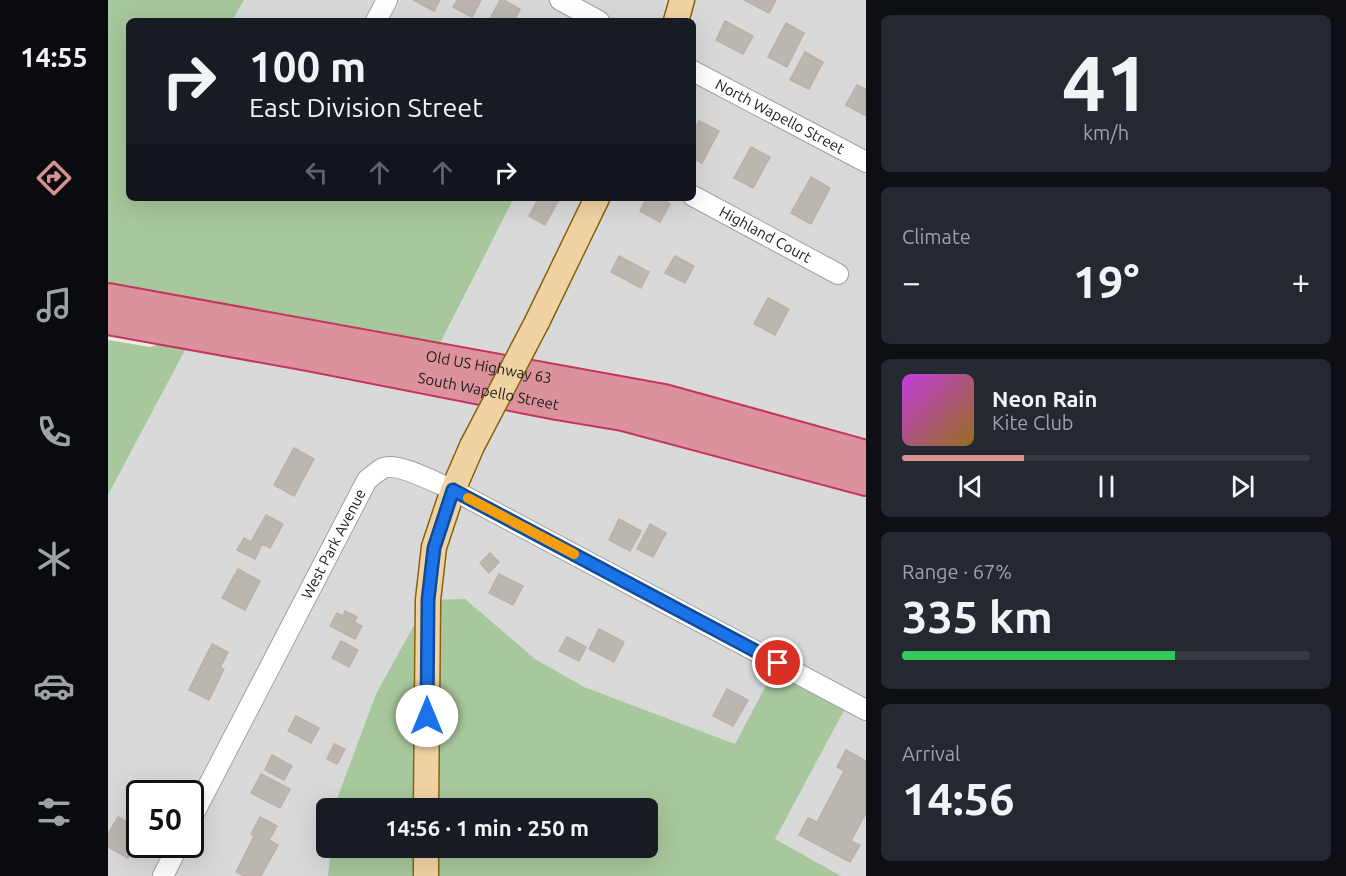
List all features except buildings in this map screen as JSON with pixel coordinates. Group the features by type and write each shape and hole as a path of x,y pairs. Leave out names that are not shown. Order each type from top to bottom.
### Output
{"highway":[{"name":"Old US Highway 63","path":"108,298 664,399 866,455"},
{"name":"South Wapello Street","path":"108,320 623,416 866,481"}],"main road":[{"path":"677,18 682,0"},
{"path":"426,798 428,600 434,548 453,490 472,446 537,322 596,201"},
{"path":"426,858 426,876"}],"street":[{"path":"378,18 387,0"},
{"path":"560,0 593,18"},
{"name":"North Wapello Street","path":"696,73 866,162"},
{"name":"Highland Court","path":"696,198 838,274"},
{"name":"West Park Avenue","path":"204,794 367,480 383,468 393,467 410,472 453,490 866,710"},
{"path":"163,876 172,858"}],"shaded area":[{"path":"244,0 866,0 866,455 433,357 512,201 696,201 696,18 234,18"},
{"path":"193,335 866,481 866,876 108,876 108,495"}],"green space":[{"path":"108,0 244,0 234,18 126,18 126,201 512,201 433,357 108,298"},
{"path":"193,335 108,495 108,340 150,347"},
{"path":"465,599 535,659 584,687 735,744 778,663 849,701 775,839 841,876 328,876 330,858 658,858 658,798 337,798 376,694 428,600"}],"slow traffic":[{"path":"468,498 574,554"}],"route":[{"path":"427,716 428,600 434,548 453,490 778,663"}]}
